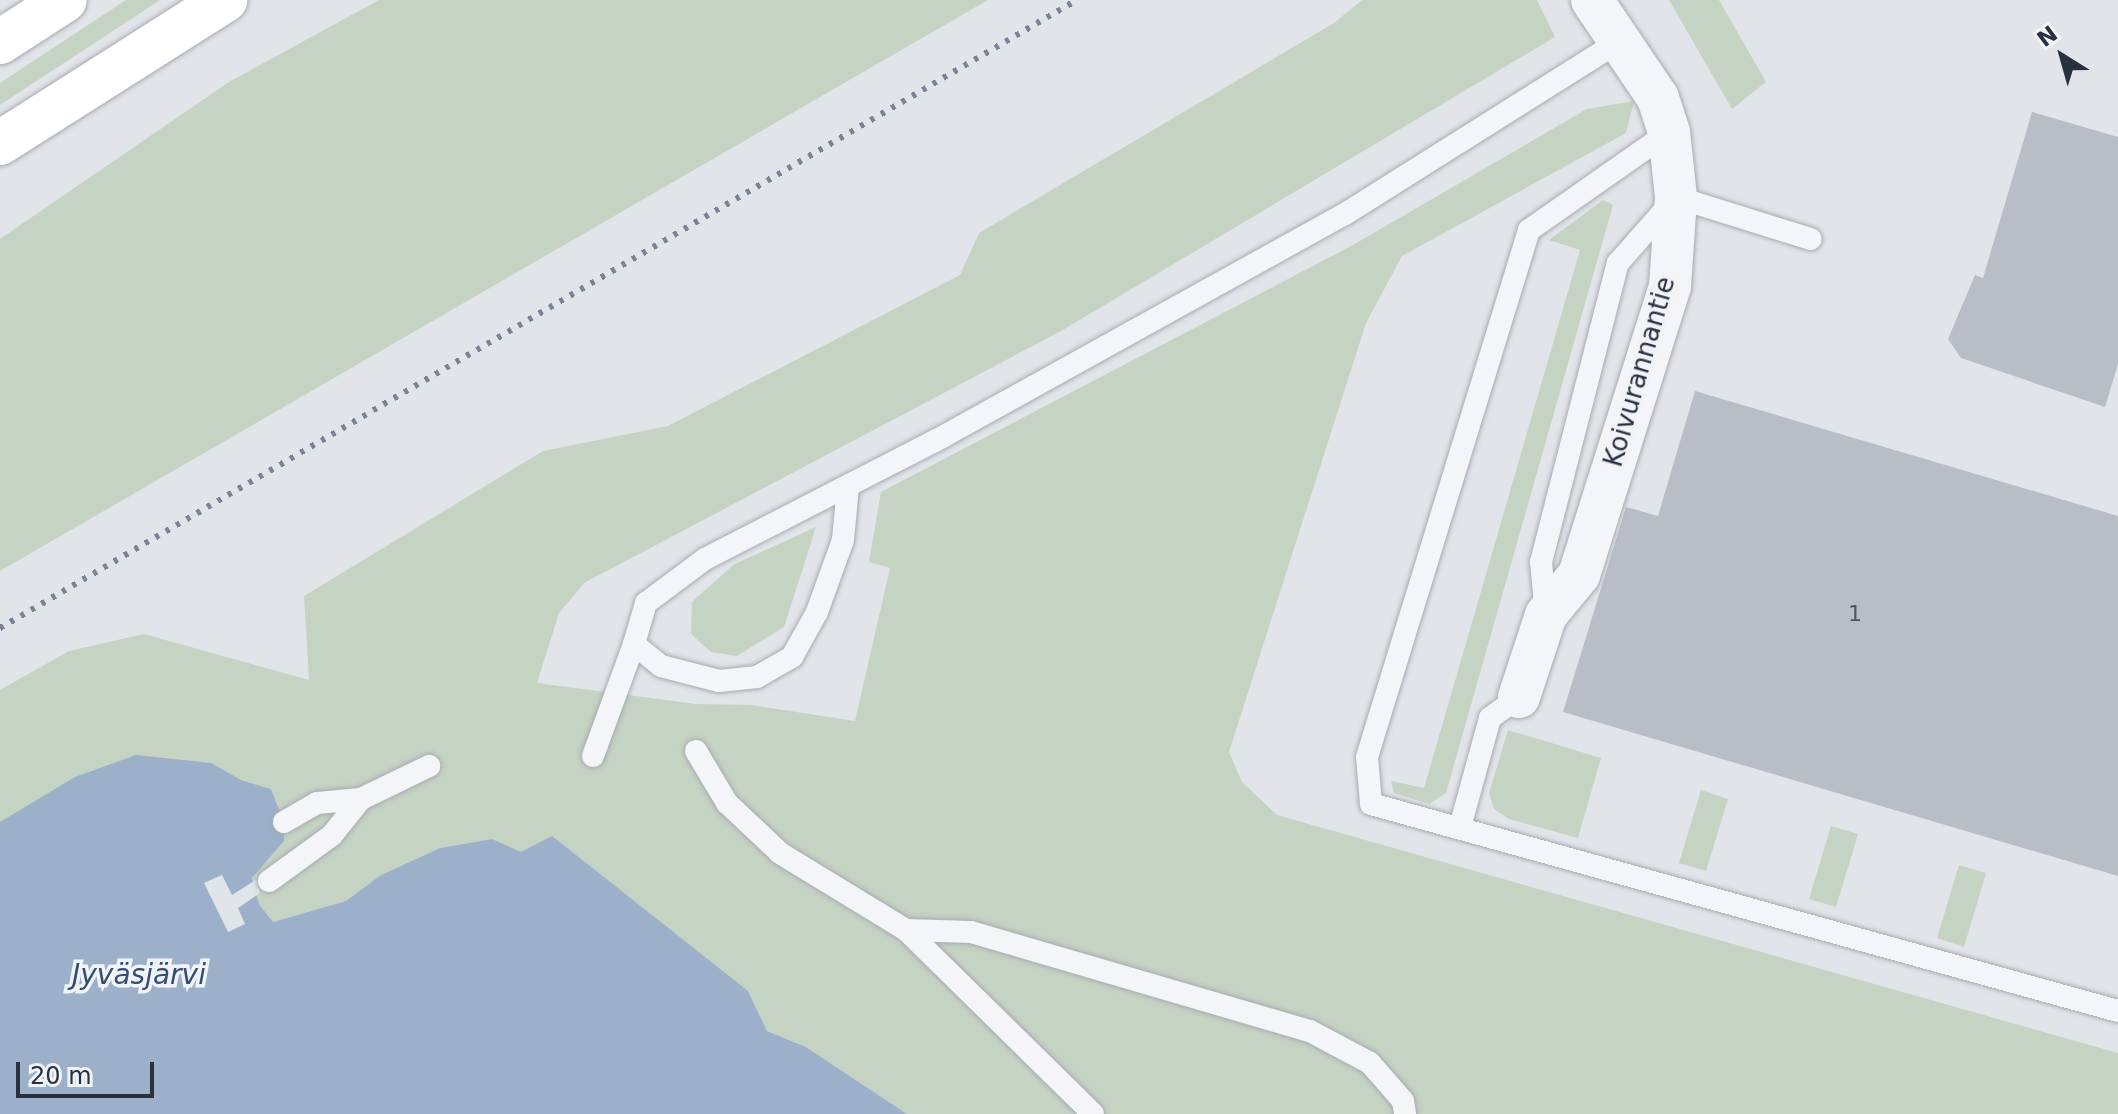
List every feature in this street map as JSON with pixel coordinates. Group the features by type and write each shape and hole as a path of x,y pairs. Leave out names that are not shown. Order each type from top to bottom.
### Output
{"highway":[{"path":"0,42 65,0"},
{"path":"0,143 225,0"}],"street":[{"name":"Koivurannantie","path":"1519,697 1546,615 1579,575 1670,286 1676,197 1669,132 1658,98 1592,0"}],"lane":[{"path":"593,756 646,603 705,559 848,487 1345,214 1621,40"},
{"path":"1669,132 1529,230 1367,757 1371,804 2118,1011"},
{"path":"1546,615 1541,562 1618,263 1676,197 1811,239"},
{"path":"634,644 661,666 719,681 757,677 792,657 817,612 843,540 848,487"},
{"path":"1460,827 1490,718 1519,697"},
{"path":"696,751 727,803 780,853 906,930 1093,1114"},
{"path":"284,822 317,803 361,799 429,766"},
{"path":"269,881 332,835 361,799"},
{"path":"906,930 971,932 1310,1031 1370,1063 1403,1101 1405,1114"}],"green space":[{"path":"126,0 160,0 0,105 0,83"},
{"path":"379,0 988,0 0,571 0,239 229,82"},
{"path":"1362,0 1537,0 1555,37 1061,331 584,583 559,613 537,683 696,704 751,705 855,721 890,568 869,562 881,492 1353,245 1587,109 1634,101 1626,133 1402,256 1366,323 1229,752 1242,782 1277,815 2118,1053 2118,1114 907,1114 806,1047 767,1031 748,991 492,839 440,848 381,875 346,901 273,922 259,904 252,878 284,841 284,822 271,789 241,780 0,837 0,690 69,651 144,634 309,680 304,596 543,451 668,426 960,275 979,233 1334,23"},
{"path":"1669,0 1719,0 1766,82 1732,109"},
{"path":"1603,200 1613,205 1446,793 1429,804 1394,793 1391,781 1424,788 1580,250 1549,240"},
{"path":"816,527 784,627 737,656 711,652 691,634 692,602 733,565"},
{"path":"1508,730 1601,758 1578,838 1509,819 1494,809 1489,793"},
{"path":"1701,790 1728,799 1706,871 1679,863"},
{"path":"1831,826 1858,834 1836,907 1809,899"},
{"path":"1959,865 1986,873 1964,947 1937,938"}],"water":[{"name":"Jyväsjärvi","path":"136,755 211,763 241,780 271,789 284,822 284,841 252,878 259,904 273,922 346,901 381,875 440,848 492,839 521,852 552,836 748,991 767,1031 806,1047 907,1114 0,1114 0,822 75,777"}],"pier":[{"path":"222,875 232,895 257,879 260,893 238,908 245,924 228,932 204,883"}],"building":[{"path":"2032,112 2118,137 2118,364 2105,407 1961,358 1948,339 1975,275 1983,278"},
{"path":"1695,391 2118,516 2118,876 1563,712 1626,507 1658,516"}],"railway":[{"path":"0,628 1077,0"}]}
